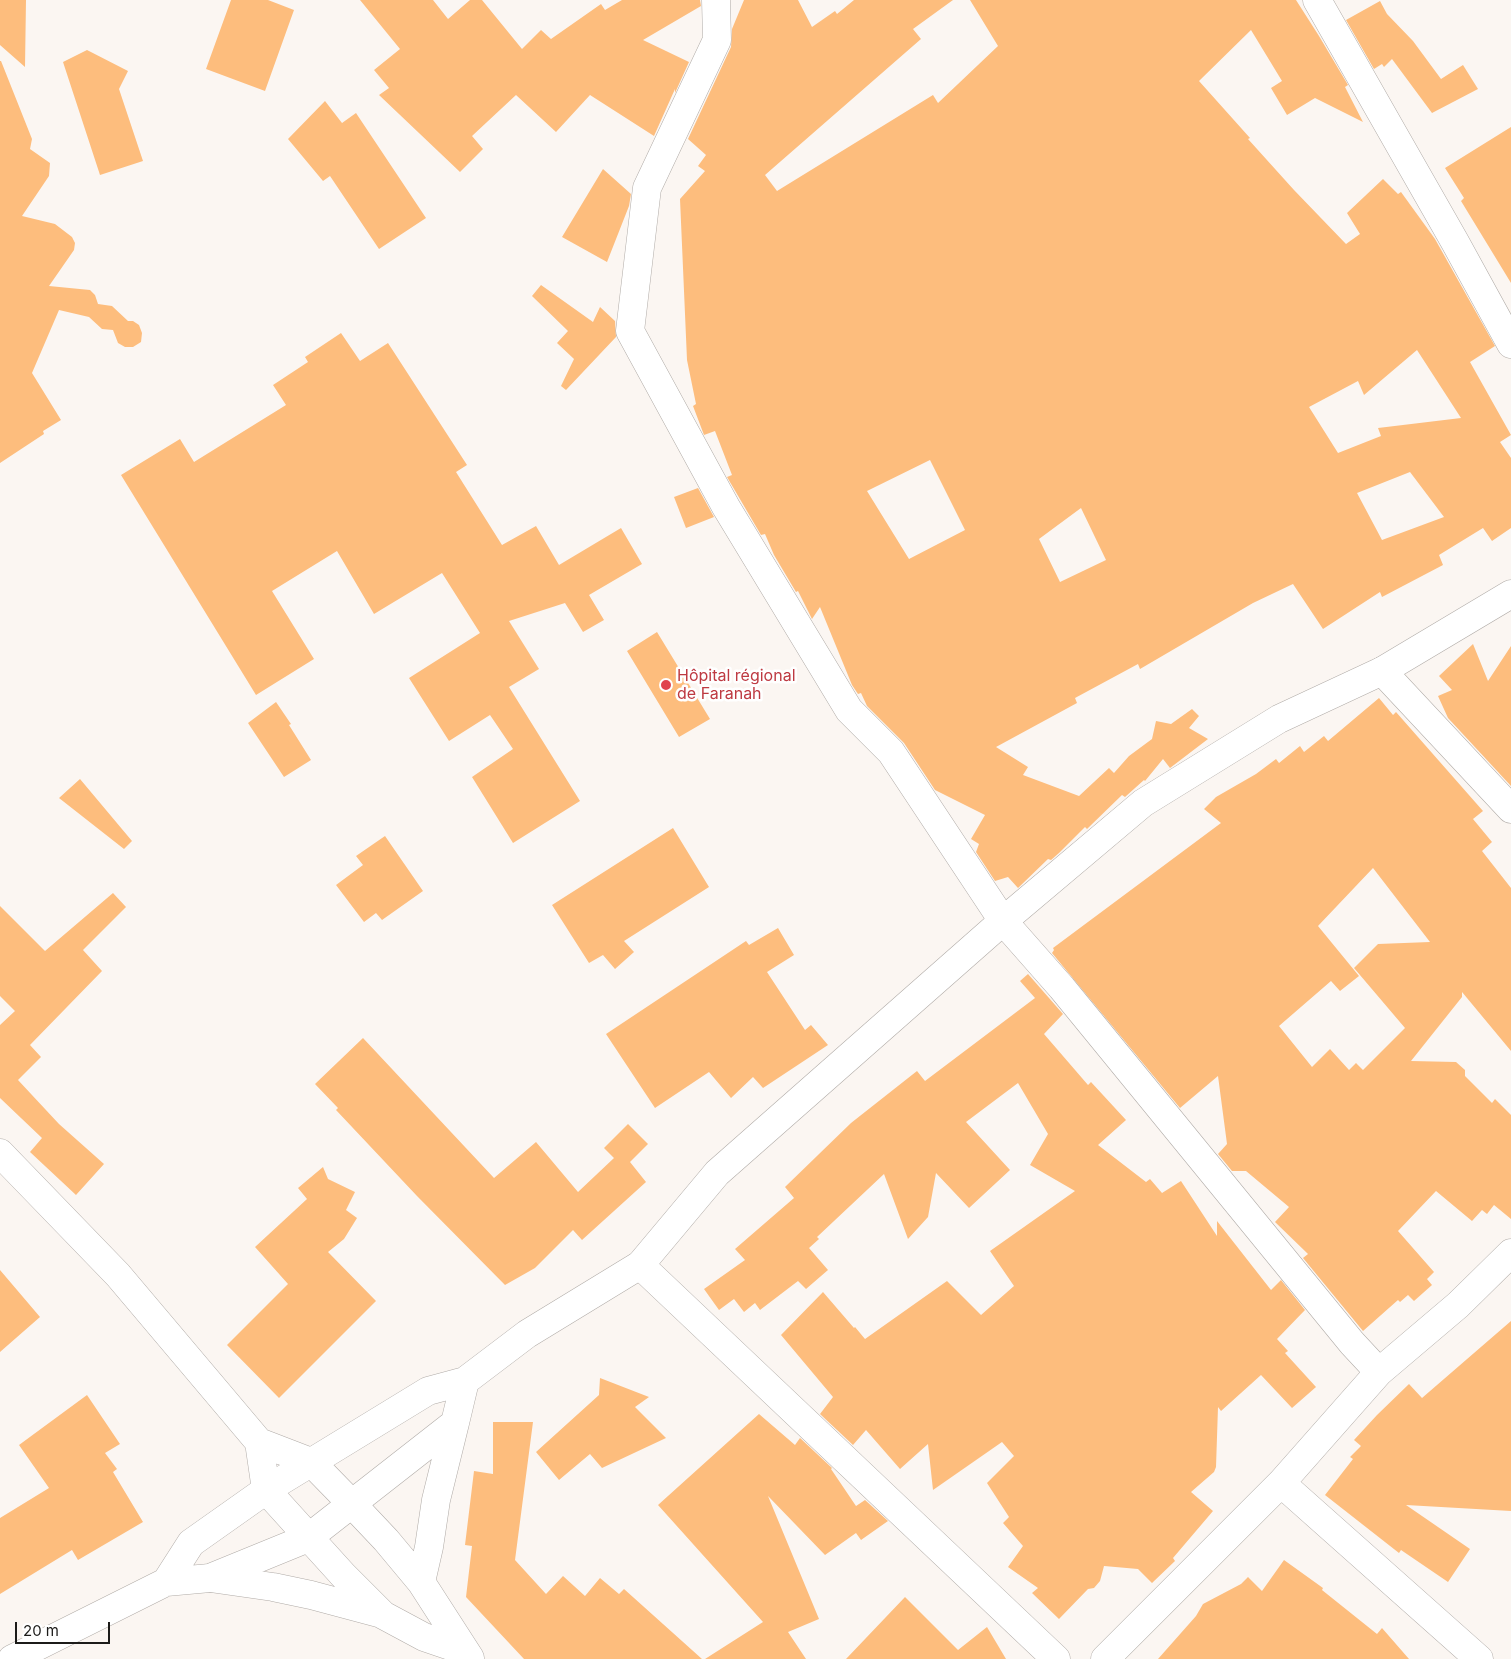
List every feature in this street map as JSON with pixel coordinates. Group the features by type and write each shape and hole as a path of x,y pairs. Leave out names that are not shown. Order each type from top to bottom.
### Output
{"main road":[{"path":"716,0 716,40 647,188 630,331 726,507 849,710 891,752 1003,921 1062,988 1346,1336 1379,1372"},
{"path":"1317,0 1511,344"},
{"path":"166,1582 191,1543 266,1490 428,1390 465,1382 527,1334 640,1265 717,1173 1003,921 1143,803 1278,719 1382,671 1511,594"},
{"path":"1382,671 1511,809"},
{"path":"0,1153 118,1274 259,1442 311,1462 352,1504 421,1582 446,1618 468,1655"},
{"path":"1105,1659 1281,1483 1379,1372 1458,1305 1511,1253"},
{"path":"640,1265 1056,1659"},
{"path":"421,1582 429,1547 436,1500 465,1382"},
{"path":"210,1578 308,1538 455,1423"},
{"path":"259,1442 266,1490 308,1538 384,1615"},
{"path":"1281,1483 1479,1659"},
{"path":"12,1659 166,1582 210,1578 292,1591 384,1615 424,1637 468,1655"}],"building":[{"path":"0,0 26,0 25,67 0,45"},
{"path":"231,0 268,0 294,10 265,91 206,69"},
{"path":"360,0 433,0 448,19 470,0 482,0 522,49 541,30 551,39 601,4 605,10 622,0 700,0 701,6 643,40 689,62 654,136 590,95 556,132 516,95 472,136 483,149 460,172 379,95 389,88 374,70 400,49"},
{"path":"744,0 798,0 812,27 835,11 837,14 854,0 953,0 913,29 921,39 765,175 777,191 933,95 938,103 998,46 970,0 1296,0 1348,85 1345,87 1363,122 1315,98 1287,115 1271,88 1282,81 1251,30 1199,81 1250,138 1248,139 1346,244 1360,234 1347,213 1383,179 1398,194 1401,192 1435,239 1495,346 1470,362 1511,435 1500,442 1511,458 1511,528 1492,541 1483,528 1439,555 1443,565 1382,597 1380,592 1323,629 1293,584 1253,603 1140,669 1138,664 1075,698 1077,703 996,747 1028,767 1023,775 1079,796 1109,768 1114,773 1129,756 1152,739 1156,721 1171,724 1192,709 1199,716 1189,728 1208,739 1170,768 1163,759 1145,781 1125,797 1122,795 1087,829 1085,827 1059,853 1051,860 1048,859 1018,888 1008,877 995,881 976,852 979,844 971,839 985,815 935,790 904,743 867,706 861,693 858,694 852,685 820,607 812,619 798,591 796,592 774,555 765,534 761,535 727,477 732,475 715,431 704,435 693,406 696,404 687,360 680,199 705,171 698,166 706,155 688,139 731,47 732,29","holes":["1417,350 1461,418 1378,428 1381,436 1338,453 1309,407 1358,381 1364,395","930,460 965,530 909,559 867,491","1410,472 1444,517 1382,540 1357,493","1081,508 1106,560 1060,582 1039,539"]},
{"path":"1380,1 1387,14 1413,41 1441,79 1463,65 1478,89 1432,113 1392,59 1384,67 1382,64 1374,69 1346,20"},
{"path":"87,50 128,71 119,89 143,161 100,175 63,62"},
{"path":"0,61 32,139 30,149 50,163 49,176 22,216 55,224 72,237 75,243 74,250 49,286 90,290 95,295 98,304 112,306 128,321 133,321 139,325 142,333 141,342 133,347 125,347 118,343 113,330 102,329 89,317 59,310 32,373 61,420 43,431 44,434 0,463"},
{"path":"325,101 342,123 356,113 426,218 379,249 330,176 323,181 288,139"},
{"path":"1511,127 1511,283 1461,201 1464,198 1445,168"},
{"path":"603,169 631,194 629,206 607,262 562,237"},
{"path":"541,285 593,322 600,307 615,321 616,337 566,390 561,386 574,359 557,343 568,331 532,296"},
{"path":"341,333 360,361 388,343 467,465 456,472 502,545 536,526 559,565 621,528 642,564 589,595 604,620 583,632 565,603 509,621 539,669 509,687 580,801 513,843 472,777 513,749 490,715 449,741 409,678 480,633 442,573 374,614 337,551 272,591 314,659 256,695 121,475 180,439 194,462 286,405 273,385 308,362 305,357"},
{"path":"698,488 714,517 686,528 674,497"},
{"path":"657,632 710,719 679,737 627,651"},
{"path":"1473,644 1488,681 1511,646 1511,786 1448,718 1438,696 1452,690 1439,676"},
{"path":"1379,698 1393,715 1396,712 1483,811 1473,819 1492,842 1482,851 1511,888 1511,1051 1462,992 1462,997 1411,1061 1456,1062 1465,1070 1465,1076 1492,1103 1495,1099 1511,1115 1511,1219 1494,1205 1487,1214 1482,1210 1472,1221 1436,1191 1398,1231 1434,1272 1427,1279 1432,1285 1414,1301 1408,1295 1400,1302 1398,1300 1363,1331 1303,1258 1308,1254 1275,1222 1289,1207 1246,1171 1232,1171 1218,1154 1227,1144 1218,1076 1180,1108 1052,953 1053,948 1221,823 1204,809 1216,797 1256,774 1276,759 1279,763 1300,746 1304,752 1324,736 1328,741","holes":["1373,868 1430,942 1378,944 1354,968 1405,1028 1363,1070 1356,1063 1349,1070 1330,1049 1312,1067 1279,1026 1331,981 1340,991 1359,976 1318,926"]},
{"path":"276,702 311,760 284,777 248,723"},
{"path":"80,779 132,841 124,849 59,798"},
{"path":"673,828 709,887 624,941 634,952 615,969 603,955 589,963 552,905"},
{"path":"385,836 423,891 382,920 376,913 364,922 336,885 363,865 356,856"},
{"path":"113,893 126,907 83,950 102,971 30,1045 41,1057 18,1080 59,1124 104,1164 76,1195 30,1152 42,1138 0,1098 0,1025 15,1011 0,996 0,906 45,951"},
{"path":"778,928 794,955 767,972 805,1030 811,1025 828,1045 763,1088 753,1077 731,1098 709,1072 655,1108 606,1034 746,941 749,945"},
{"path":"1028,974 1063,1014 1044,1034 1088,1085 1091,1082 1126,1120 1098,1145 1146,1182 1150,1179 1162,1193 1181,1181 1217,1236 1217,1221 1271,1290 1281,1280 1305,1310 1277,1339 1288,1351 1285,1353 1316,1387 1292,1408 1261,1375 1221,1411 1218,1407 1216,1467 1214,1472 1191,1492 1213,1511 1173,1558 1175,1561 1152,1583 1138,1569 1104,1566 1100,1581 1094,1588 1088,1589 1059,1619 1032,1593 1038,1588 1008,1567 1023,1546 1003,1523 1009,1517 987,1483 1014,1456 1002,1442 933,1490 928,1444 900,1469 866,1430 853,1445 820,1414 833,1397 781,1335 823,1292 865,1339 947,1281 981,1315 1014,1286 990,1251 1075,1191 1030,1165 1048,1134 1018,1083 966,1122 1010,1170 969,1208 936,1173 928,1217 908,1239 884,1174 817,1237 819,1239 809,1248 828,1270 806,1289 798,1281 760,1310 755,1303 744,1312 734,1299 719,1310 704,1289 745,1260 735,1249 794,1198 785,1187 851,1123 917,1071 925,1081 1035,998 1020,981"},
{"path":"363,1038 494,1178 536,1142 578,1192 614,1158 604,1148 628,1124 648,1144 630,1162 646,1182 582,1240 573,1230 535,1268 505,1285 417,1196 336,1110 338,1108 315,1084"},
{"path":"323,1167 328,1179 355,1192 346,1210 357,1218 344,1239 328,1252 376,1301 279,1398 227,1345 288,1284 255,1247 307,1199 298,1188"},
{"path":"0,1270 40,1317 0,1352"},
{"path":"1511,1321 1511,1511 1406,1505 1470,1549 1448,1582 1401,1550 1399,1553 1325,1495 1353,1459 1350,1457 1361,1446 1354,1440 1409,1384 1422,1398"},
{"path":"600,1378 649,1397 635,1407 666,1438 602,1468 590,1454 559,1480 536,1452 599,1395"},
{"path":"87,1395 120,1444 105,1453 117,1469 113,1472 143,1522 78,1560 72,1550 0,1594 0,1518 49,1488 19,1445"},
{"path":"759,1414 795,1445 800,1438 832,1468 856,1506 865,1500 888,1521 861,1540 856,1533 825,1555 768,1496 819,1619 788,1632 806,1659 705,1659 763,1622 658,1505"},
{"path":"493,1422 533,1422 515,1560 546,1594 563,1576 585,1596 600,1578 619,1594 624,1589 702,1659 524,1659 466,1597 472,1546 465,1545 474,1471 493,1474"},
{"path":"1284,1560 1323,1588 1322,1590 1377,1634 1382,1628 1409,1659 1158,1659 1196,1616 1203,1604 1241,1584 1248,1577 1262,1591"},
{"path":"905,1597 958,1650 987,1627 1006,1659 846,1659"}],"place":[{"name":"Hôpital régional de Faranah","path":"666,685"}]}
